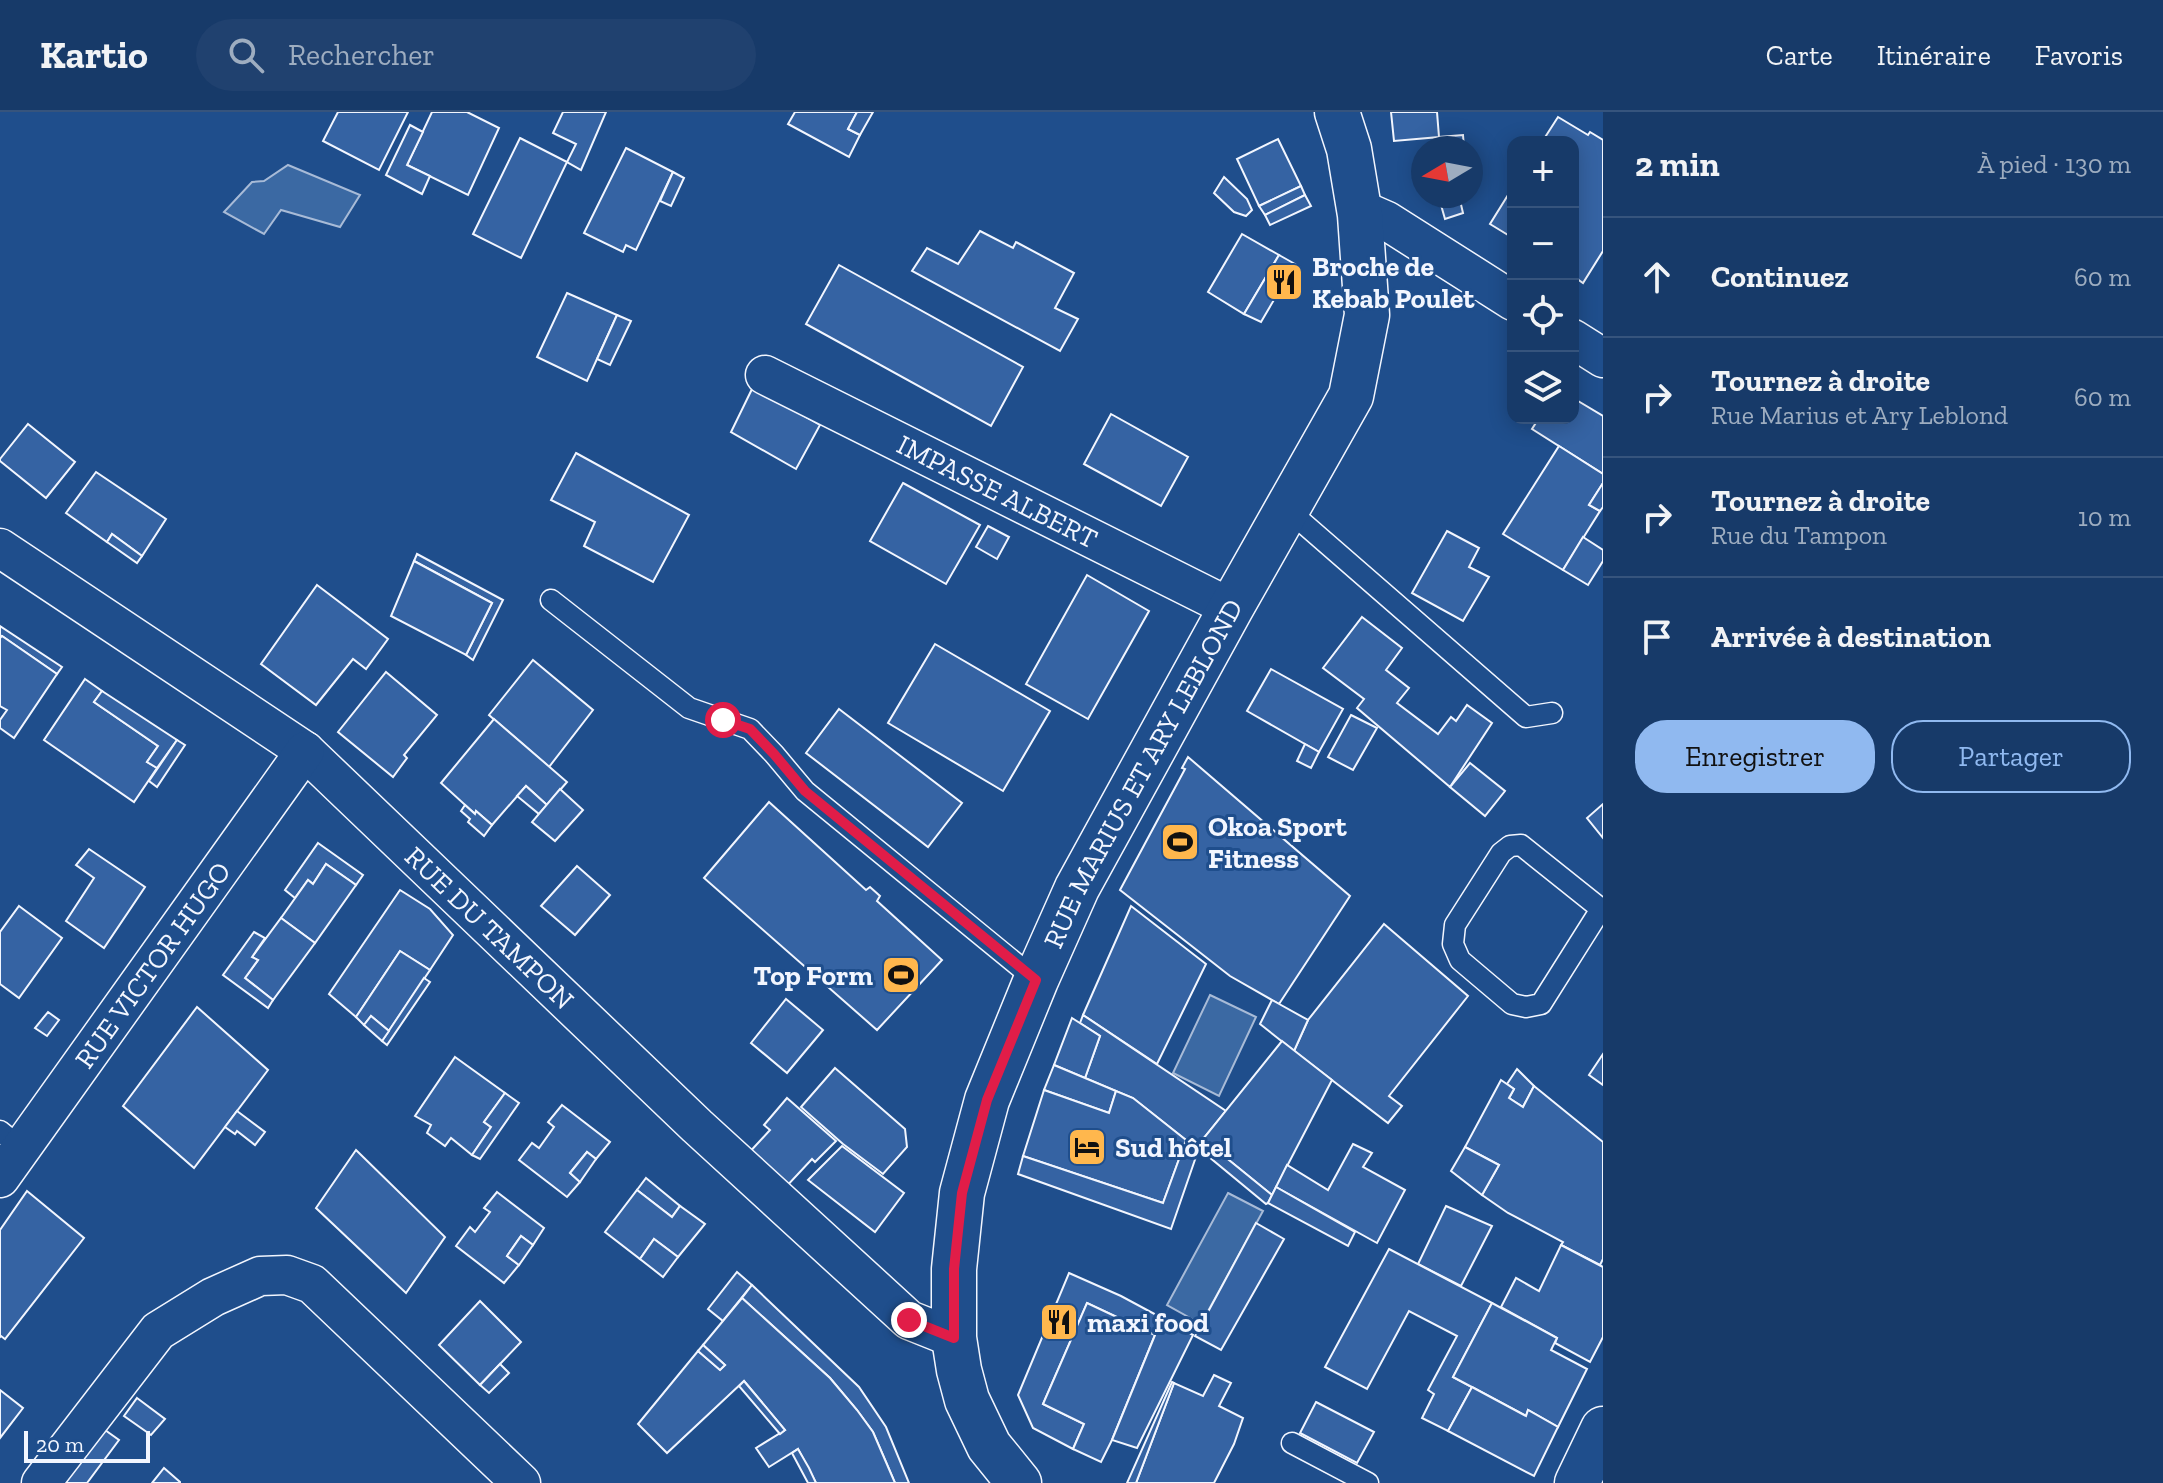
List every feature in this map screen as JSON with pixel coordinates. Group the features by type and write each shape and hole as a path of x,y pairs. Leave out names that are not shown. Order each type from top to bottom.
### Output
{"main road":[{"name":"RUE MARIUS ET ARY LEBLOND","path":"1019,1483 989,1446 967,1400 959,1370 954,1338 954,1269 962,1193 987,1100 1077,888 1351,396 1367,315 1360,215 1349,149 1337,112"},
{"path":"1577,1483 1603,1429"}],"street":[{"path":"1360,215 1371,214 1387,221 1507,297"},
{"path":"1579,343 1603,358"},
{"name":"IMPASSE ALBERT","path":"765,375 1231,608"},
{"name":"RUE DU TAMPON","path":"0,548 305,751 697,1126 909,1320 954,1338"},
{"name":"RUE VICTOR HUGO","path":"7,1152 305,751"},
{"path":"41,1483 158,1331 213,1297 260,1276 287,1275 312,1284 521,1483"}],"lane":[{"path":"1287,509 1526,717 1552,713"},
{"path":"551,600 689,708 750,729 805,791 1036,980"},
{"path":"1521,845 1602,910 1541,1004 1526,1007 1512,1004 1460,960 1453,944 1455,925 1501,853 1510,846 1521,845"},
{"path":"1292,1443 1368,1483"}],"water":[{"path":"288,165 360,195 340,227 281,210 264,234 224,212 252,182 264,181"},
{"path":"1210,995 1256,1017 1219,1096 1173,1073"},
{"path":"1228,1193 1263,1211 1201,1324 1167,1305"}],"building":[{"path":"338,112 408,112 379,170 323,141"},
{"path":"432,112 467,112 499,128 468,195 407,165"},
{"path":"563,112 606,112 581,170 567,162 576,144 553,133"},
{"path":"795,112 857,112 848,129 860,135 849,157 788,124"},
{"path":"857,112 873,112 860,135 848,129"},
{"path":"1391,112 1437,112 1439,136 1411,136 1411,139 1394,141"},
{"path":"1558,117 1603,140 1603,251 1583,283 1579,280 1579,136 1546,136"},
{"path":"410,125 423,132 407,165 430,176 422,194 386,175"},
{"path":"520,138 567,162 521,258 473,234"},
{"path":"1278,139 1301,186 1259,206 1237,159"},
{"path":"626,148 673,172 636,250 626,245 623,252 584,233"},
{"path":"673,172 684,178 671,206 660,201"},
{"path":"1224,177 1247,199 1252,210 1246,216 1234,212 1214,193"},
{"path":"1301,186 1305,195 1265,215 1259,206"},
{"path":"1305,195 1311,206 1270,225 1265,215"},
{"path":"1507,197 1507,234 1490,224"},
{"path":"1442,208 1462,208 1463,213 1445,219"},
{"path":"980,231 1013,248 1016,242 1074,273 1055,308 1078,319 1060,351 912,271 927,248 958,264"},
{"path":"1242,234 1279,255 1244,314 1208,292"},
{"path":"1279,255 1295,264 1261,322 1244,314"},
{"path":"839,265 1023,367 991,426 806,324"},
{"path":"567,293 617,315 587,381 537,357"},
{"path":"617,315 631,321 610,365 597,359"},
{"path":"753,387 820,425 796,469 731,432"},
{"path":"1579,402 1603,416 1603,474 1532,429 1535,424 1579,424"},
{"path":"1111,414 1188,457 1161,506 1084,464"},
{"path":"28,424 75,462 46,498 0,461"},
{"path":"1559,446 1603,474 1603,483 1589,505 1600,511 1563,570 1503,534"},
{"path":"576,453 689,515 653,582 584,546 595,522 551,500"},
{"path":"96,472 166,519 142,556 112,534 107,542 66,513"},
{"path":"903,483 980,525 946,584 870,541"},
{"path":"1603,483 1603,507 1600,511 1589,505"},
{"path":"988,526 1009,537 997,559 976,547"},
{"path":"1447,531 1479,548 1469,567 1489,577 1463,621 1412,593"},
{"path":"112,534 142,556 137,563 107,542"},
{"path":"1583,537 1603,550 1603,561 1588,585 1563,570"},
{"path":"417,554 503,600 473,660 466,655 492,603 414,561"},
{"path":"414,561 492,603 466,655 391,616"},
{"path":"1087,575 1149,611 1088,719 1026,684"},
{"path":"317,585 388,639 366,669 353,659 316,705 261,664"},
{"path":"1362,617 1402,648 1386,670 1409,688 1397,703 1438,734 1451,717 1456,721 1467,705 1492,723 1450,787 1357,708 1364,699 1323,668"},
{"path":"0,626 62,667 57,674 2,636 0,638"},
{"path":"2,636 57,674 14,738 0,728 0,720 7,710 0,706"},
{"path":"935,644 1050,711 1003,791 888,723"},
{"path":"533,660 593,710 549,767 489,715"},
{"path":"1271,669 1343,709 1319,752 1247,711"},
{"path":"386,672 437,715 404,755 407,758 393,777 338,732"},
{"path":"85,679 102,691 94,702 158,746 147,762 157,768 134,802 44,740"},
{"path":"102,691 177,740 157,768 147,762 158,746 94,702"},
{"path":"839,709 962,803 928,847 806,753"},
{"path":"1351,715 1377,728 1353,770 1328,757"},
{"path":"494,719 567,782 547,805 526,786 492,825 441,783"},
{"path":"177,740 185,745 157,787 149,781"},
{"path":"1305,744 1319,752 1311,768 1297,761"},
{"path":"1188,757 1350,896 1279,1004 1230,976 1120,890 1185,769 1182,768"},
{"path":"1470,763 1505,791 1485,816 1450,787"},
{"path":"526,786 547,805 539,814 517,796"},
{"path":"560,789 583,810 555,841 532,822"},
{"path":"769,802 866,890 870,887 880,896 877,901 942,960 877,1030 704,878"},
{"path":"1603,804 1603,838 1587,818"},
{"path":"465,805 492,825 484,836 461,811"},
{"path":"318,843 363,875 356,885 326,864 313,884 308,880 295,898 285,890"},
{"path":"89,849 145,887 104,948 66,921 94,878 76,865"},
{"path":"326,864 356,885 315,943 281,918 308,880 313,884"},
{"path":"577,866 610,895 575,935 541,906"},
{"path":"400,890 430,909 453,935 430,970 400,951 356,1017 329,994"},
{"path":"19,906 62,938 19,998 0,984 0,932"},
{"path":"1131,906 1206,964 1157,1064 1083,1015"},
{"path":"281,918 315,943 273,1000 245,978 258,960 252,957"},
{"path":"1384,924 1468,996 1389,1096 1402,1106 1388,1123 1294,1051 1308,1020"},
{"path":"254,932 265,938 252,957 258,960 245,978 273,1000 268,1008 223,975"},
{"path":"400,951 430,970 389,1031 371,1016 364,1025 356,1017"},
{"path":"424,978 430,982 387,1045 382,1041"},
{"path":"786,999 823,1030 787,1073 751,1043"},
{"path":"1272,1000 1308,1020 1294,1051 1260,1024"},
{"path":"197,1007 268,1070 194,1168 123,1106"},
{"path":"48,1012 59,1020 47,1036 35,1028"},
{"path":"1083,1015 1226,1111 1195,1149 1133,1098 1085,1078 1100,1036 1080,1023"},
{"path":"371,1016 389,1031 382,1041 364,1025"},
{"path":"1072,1018 1100,1036 1085,1078 1054,1065"},
{"path":"1282,1041 1332,1080 1272,1195 1203,1139"},
{"path":"1603,1054 1603,1085 1589,1075"},
{"path":"455,1057 505,1093 484,1122 491,1127 472,1155 451,1138 445,1146 427,1133 431,1125 415,1116"},
{"path":"1054,1065 1116,1091 1109,1113 1044,1090"},
{"path":"835,1068 905,1129 907,1147 883,1174 801,1107"},
{"path":"1517,1069 1534,1086 1523,1107 1509,1098 1514,1089 1507,1084"},
{"path":"1501,1080 1514,1089 1509,1098 1523,1107 1534,1086 1603,1142 1603,1259 1600,1265 1561,1245 1563,1242 1508,1213 1482,1195 1499,1165 1465,1147"},
{"path":"1044,1090 1109,1113 1116,1091 1133,1098 1186,1140 1163,1203 1023,1156"},
{"path":"505,1093 519,1103 480,1159 472,1155 491,1127 484,1122"},
{"path":"787,1098 836,1141 815,1162 812,1159 785,1188 746,1156 770,1130 764,1125"},
{"path":"562,1105 610,1142 596,1159 587,1152 570,1173 580,1182 567,1197 519,1160 532,1143 539,1148 554,1127 548,1122"},
{"path":"237,1111 265,1132 255,1145 237,1131 235,1134 225,1127"},
{"path":"1203,1139 1272,1195 1268,1203 1197,1147"},
{"path":"1186,1140 1195,1149 1199,1148 1171,1229 1018,1174 1023,1156 1163,1203"},
{"path":"1353,1144 1372,1153 1363,1167 1405,1190 1377,1243 1276,1187 1287,1165 1328,1190"},
{"path":"842,1146 904,1193 875,1232 808,1180"},
{"path":"1465,1147 1499,1165 1482,1195 1451,1171"},
{"path":"356,1150 445,1237 406,1293 316,1208"},
{"path":"587,1152 596,1159 580,1182 570,1173"},
{"path":"646,1178 680,1206 672,1217 637,1190"},
{"path":"1276,1187 1355,1232 1348,1246 1268,1203"},
{"path":"637,1190 672,1217 680,1206 705,1224 678,1257 654,1239 640,1259 605,1232"},
{"path":"27,1191 84,1238 5,1339 0,1337 0,1230"},
{"path":"497,1192 544,1228 533,1245 521,1236 507,1256 519,1265 504,1283 456,1246 470,1227 475,1232 490,1212 484,1208"},
{"path":"1446,1206 1492,1226 1461,1286 1418,1264"},
{"path":"1256,1223 1284,1239 1221,1350 1195,1336"},
{"path":"521,1236 533,1245 519,1265 507,1256"},
{"path":"654,1239 678,1257 663,1277 640,1259"},
{"path":"1561,1245 1603,1267 1603,1337 1590,1362 1555,1343 1557,1338 1501,1307 1516,1278 1539,1291"},
{"path":"1389,1249 1492,1303 1453,1377 1472,1387 1448,1431 1422,1418 1434,1394 1428,1390 1457,1336 1409,1311 1367,1389 1325,1367"},
{"path":"737,1272 752,1285 723,1321 708,1309"},
{"path":"1069,1273 1162,1318 1155,1335 1087,1303 1043,1404 1084,1424 1073,1449 1033,1428 1018,1395"},
{"path":"752,1285 859,1387 886,1427 909,1483 895,1483 873,1432 830,1378 742,1298"},
{"path":"742,1298 830,1378 857,1410 873,1432 895,1483 816,1483 798,1449 769,1467 756,1448 785,1430 744,1381 667,1453 638,1424 698,1351 720,1370 725,1365 703,1345"},
{"path":"480,1301 521,1342 480,1385 439,1345"},
{"path":"1087,1303 1155,1335 1101,1462 1073,1449 1084,1424 1043,1404"},
{"path":"1492,1303 1557,1338 1551,1350 1587,1369 1558,1427 1528,1410 1526,1416 1453,1377"},
{"path":"1162,1318 1193,1335 1137,1448 1112,1440"},
{"path":"703,1345 725,1365 720,1370 698,1351"},
{"path":"500,1364 509,1373 489,1393 480,1385"},
{"path":"1214,1375 1231,1383 1219,1406 1243,1418 1214,1483 1136,1483 1174,1383 1203,1396"},
{"path":"744,1381 785,1430 780,1434 739,1386"},
{"path":"1172,1382 1136,1483 1127,1483"},
{"path":"1472,1387 1526,1416 1528,1410 1558,1427 1534,1476 1448,1431"},
{"path":"0,1390 23,1408 0,1438"},
{"path":"137,1398 165,1419 151,1435 124,1416"},
{"path":"1316,1402 1374,1432 1357,1463 1300,1433"},
{"path":"98,1425 119,1440 87,1483 53,1483"},
{"path":"798,1449 816,1483 808,1483 792,1453"},
{"path":"164,1468 180,1482 180,1483 152,1483"}],"place":[{"name":"Broche de Kebab Poulet","path":"1284,282"},
{"name":"Okoa Sport Fitness","path":"1180,842"},
{"name":"Top Form","path":"901,975"},
{"name":"Sud hôtel","path":"1087,1147"},
{"name":"maxi food","path":"1059,1322"}],"route":[{"path":"723,720 750,729 805,791 1036,980 987,1100 962,1193 954,1269 954,1338 909,1320"}]}
